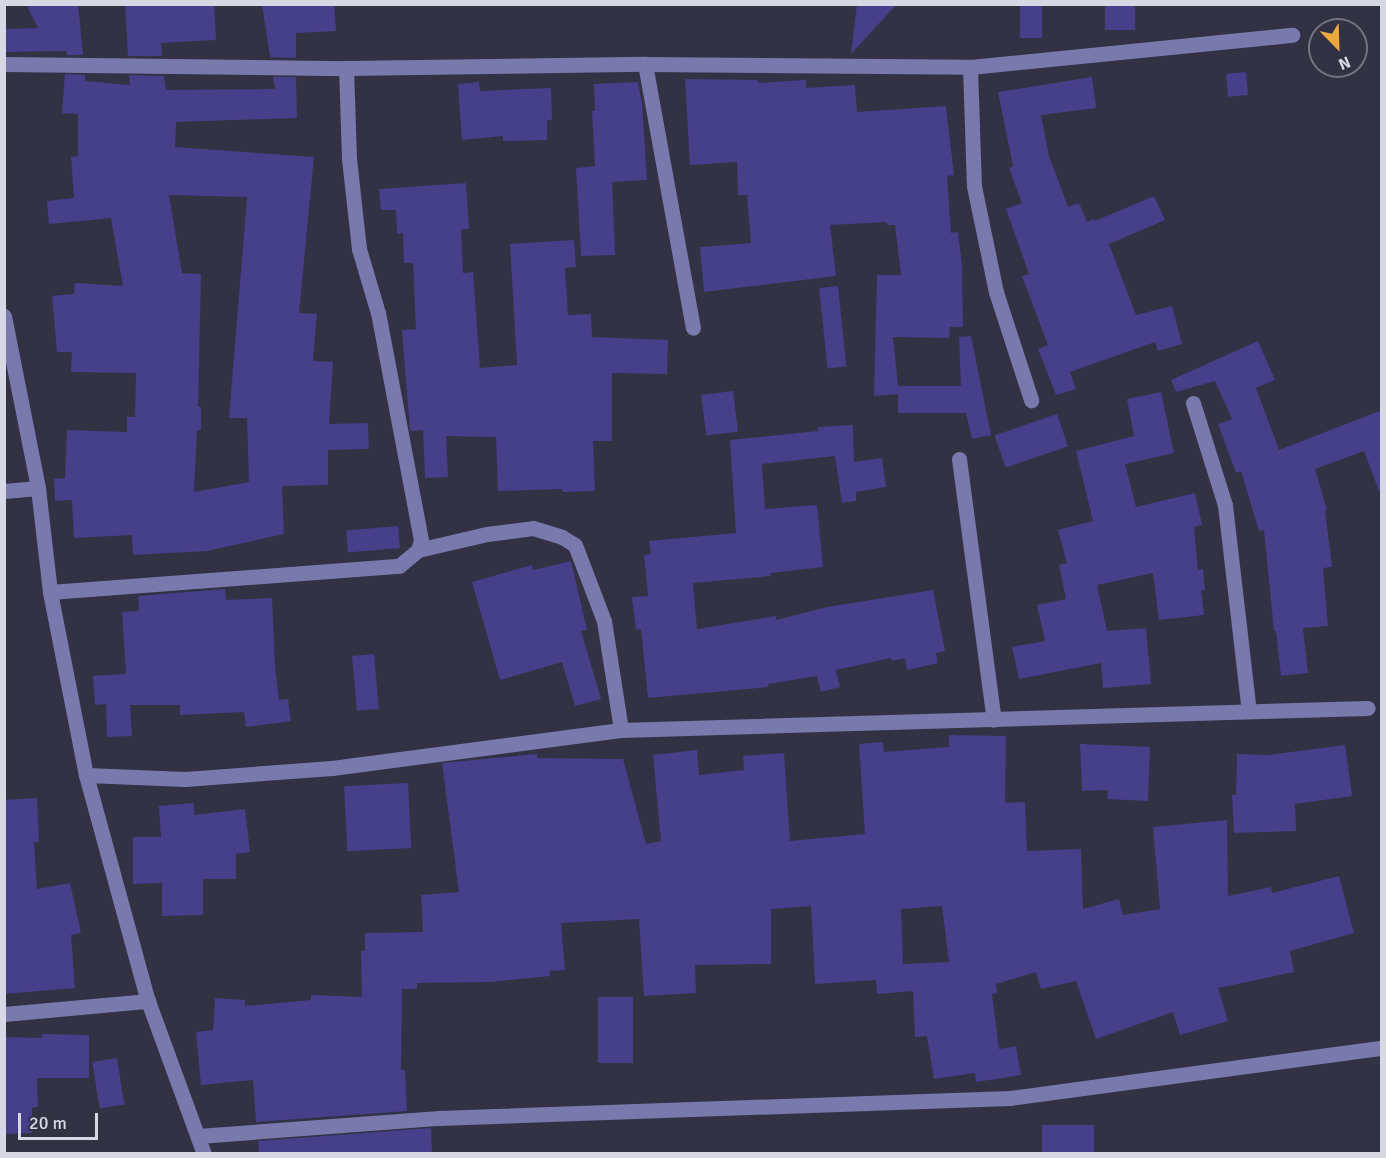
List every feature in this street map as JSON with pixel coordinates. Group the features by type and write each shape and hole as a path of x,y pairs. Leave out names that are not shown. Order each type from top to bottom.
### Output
{"street":[{"path":"4,64 346,68 645,64 970,67 1292,35"},
{"path":"645,64 693,327"},
{"path":"970,67 974,186 996,292 1031,400"},
{"path":"346,68 349,158 359,249 378,313 421,540 418,550"},
{"path":"4,316 39,488 50,592 86,775 148,1002 204,1154"},
{"path":"1193,403 1225,505 1248,711"},
{"path":"959,459 994,720"},
{"path":"4,491 39,488"},
{"path":"50,592 399,566 418,550 487,534 533,528 562,537 576,545 604,621 621,730"},
{"path":"86,775 185,779 332,768 621,730 1368,708"},
{"path":"4,1014 148,1002"},
{"path":"198,1136 439,1118 1011,1098 1382,1048"}],"building":[{"path":"26,4 78,4 83,55 67,55 67,51 4,52 4,29 38,28"},
{"path":"125,4 214,4 216,40 161,43 162,56 128,56"},
{"path":"262,4 334,4 336,31 296,33 296,58 270,57"},
{"path":"857,4 897,4 851,54"},
{"path":"1020,4 1042,4 1042,38 1020,38"},
{"path":"1105,4 1135,4 1135,30 1105,30"},
{"path":"1246,72 1248,95 1228,97 1226,74"},
{"path":"65,74 85,75 85,81 130,85 129,75 164,76 166,90 275,89 273,77 296,77 297,118 176,122 175,147 314,157 299,313 317,314 313,361 333,362 329,424 368,423 369,449 328,450 328,485 282,486 284,534 207,551 133,555 132,535 74,538 72,500 55,501 54,479 65,478 67,430 127,432 127,417 135,417 136,373 71,372 72,352 57,352 52,296 74,294 75,283 123,286 111,218 49,224 47,201 74,198 71,157 78,156 78,114 62,113","holes":["169,195 247,197 229,418 247,418 249,482 194,492 197,430 201,430 201,407 198,407 201,274 182,273"]},
{"path":"1092,77 1096,108 1041,115 1049,156 1068,207 1079,203 1087,222 1094,219 1095,221 1154,196 1165,220 1109,244 1136,315 1172,306 1182,344 1158,351 1155,342 1070,372 1076,389 1056,395 1038,349 1048,345 1022,276 1029,274 1006,209 1022,203 1009,168 1013,166 998,92"},
{"path":"685,79 758,80 758,83 806,80 806,88 855,85 857,112 946,106 954,175 947,176 951,233 958,232 962,266 963,327 950,327 949,338 893,337 898,386 961,386 959,337 971,336 991,435 972,439 966,413 898,413 898,394 874,396 877,275 901,275 895,225 887,225 887,222 830,225 836,276 704,292 700,247 751,243 747,195 738,195 737,162 690,165"},
{"path":"479,82 480,91 551,88 552,120 547,120 547,140 503,141 503,136 462,140 458,84"},
{"path":"638,82 642,104 647,180 612,182 615,255 581,256 576,168 595,166 592,111 595,111 594,84"},
{"path":"466,183 469,229 461,229 463,273 473,272 480,368 517,365 510,244 574,240 576,267 565,268 568,315 591,314 592,337 668,340 667,374 612,373 612,441 593,441 595,491 563,492 562,489 498,491 496,437 446,436 448,477 425,478 423,430 410,431 402,330 416,329 413,263 404,263 403,233 397,234 396,210 381,210 379,189"},
{"path":"838,286 846,367 828,369 819,288"},
{"path":"1258,341 1275,380 1256,388 1279,450 1382,410 1382,491 1379,491 1364,451 1315,469 1327,510 1325,511 1332,567 1323,568 1328,626 1303,628 1308,673 1281,676 1264,530 1259,531 1241,471 1236,473 1218,424 1232,419 1215,381 1176,392 1171,380"},
{"path":"733,391 738,432 706,436 701,395"},
{"path":"1161,392 1174,453 1125,464 1136,507 1195,493 1202,525 1194,527 1198,570 1203,569 1205,590 1201,591 1204,615 1159,620 1153,573 1097,585 1107,631 1146,628 1151,684 1103,688 1101,663 1019,679 1012,647 1045,641 1037,605 1066,599 1059,565 1067,563 1058,530 1093,521 1076,451 1134,436 1127,399"},
{"path":"1057,414 1068,446 1006,468 995,435"},
{"path":"853,425 854,462 882,458 886,487 856,492 856,501 842,503 835,456 762,464 765,509 817,505 823,567 770,573 771,576 693,583 697,629 776,616 776,620 827,607 933,590 945,651 936,653 938,663 907,670 905,658 892,661 891,658 836,670 840,687 821,692 817,676 768,684 769,687 648,698 641,629 636,630 632,597 648,596 644,555 651,554 649,541 736,533 730,440 818,431 818,427"},
{"path":"398,526 400,548 348,552 346,531"},
{"path":"571,561 587,630 581,631 601,699 575,706 562,662 500,680 472,582 532,565 533,570"},
{"path":"225,589 226,600 272,598 279,700 288,699 291,721 246,727 244,712 180,715 180,705 130,705 132,736 107,737 106,704 95,705 93,676 126,674 122,612 139,611 138,596"},
{"path":"374,654 379,709 357,711 352,656"},
{"path":"949,735 1006,736 1005,803 1025,802 1027,851 1081,849 1083,909 1119,899 1123,915 1160,909 1153,827 1227,820 1228,896 1271,887 1272,893 1339,876 1354,933 1290,951 1294,972 1218,988 1228,1021 1180,1035 1173,1012 1096,1039 1076,981 1041,989 1036,972 996,984 997,993 992,994 999,1049 1016,1046 1021,1075 976,1082 975,1073 934,1079 927,1036 915,1037 913,991 877,994 876,980 815,984 811,906 771,909 771,964 695,965 696,993 644,996 639,919 561,923 565,970 550,971 550,976 491,982 417,983 417,989 402,989 401,1070 405,1070 407,1111 256,1122 253,1080 201,1085 196,1032 213,1030 215,998 245,1000 245,1006 311,1000 311,995 362,997 361,951 365,951 365,933 423,932 421,895 459,892 442,763 537,754 537,758 623,759 646,844 661,841 653,755 697,750 699,775 744,770 743,756 784,753 790,841 865,834 859,744 883,742 884,752 949,747","holes":["942,906 949,962 903,964 901,909"]},
{"path":"1080,744 1150,747 1148,801 1107,799 1108,790 1082,791"},
{"path":"1345,745 1352,796 1295,804 1296,831 1234,833 1232,795 1236,795 1237,754 1268,755"},
{"path":"408,783 411,848 347,851 344,786"},
{"path":"37,798 39,842 34,842 37,889 70,883 81,933 71,935 75,988 4,994 4,800"},
{"path":"194,803 194,815 245,809 250,852 236,854 236,879 203,879 203,915 162,916 162,883 133,884 133,837 161,837 159,806"},
{"path":"598,997 633,997 633,1063 598,1063"},
{"path":"42,1034 89,1035 89,1078 37,1078 38,1107 32,1108 32,1133 4,1134 4,1037 42,1038"},
{"path":"117,1058 124,1104 100,1108 92,1062"},
{"path":"1042,1125 1094,1125 1094,1154 1042,1154"},
{"path":"431,1128 432,1154 259,1154 258,1141"}]}
